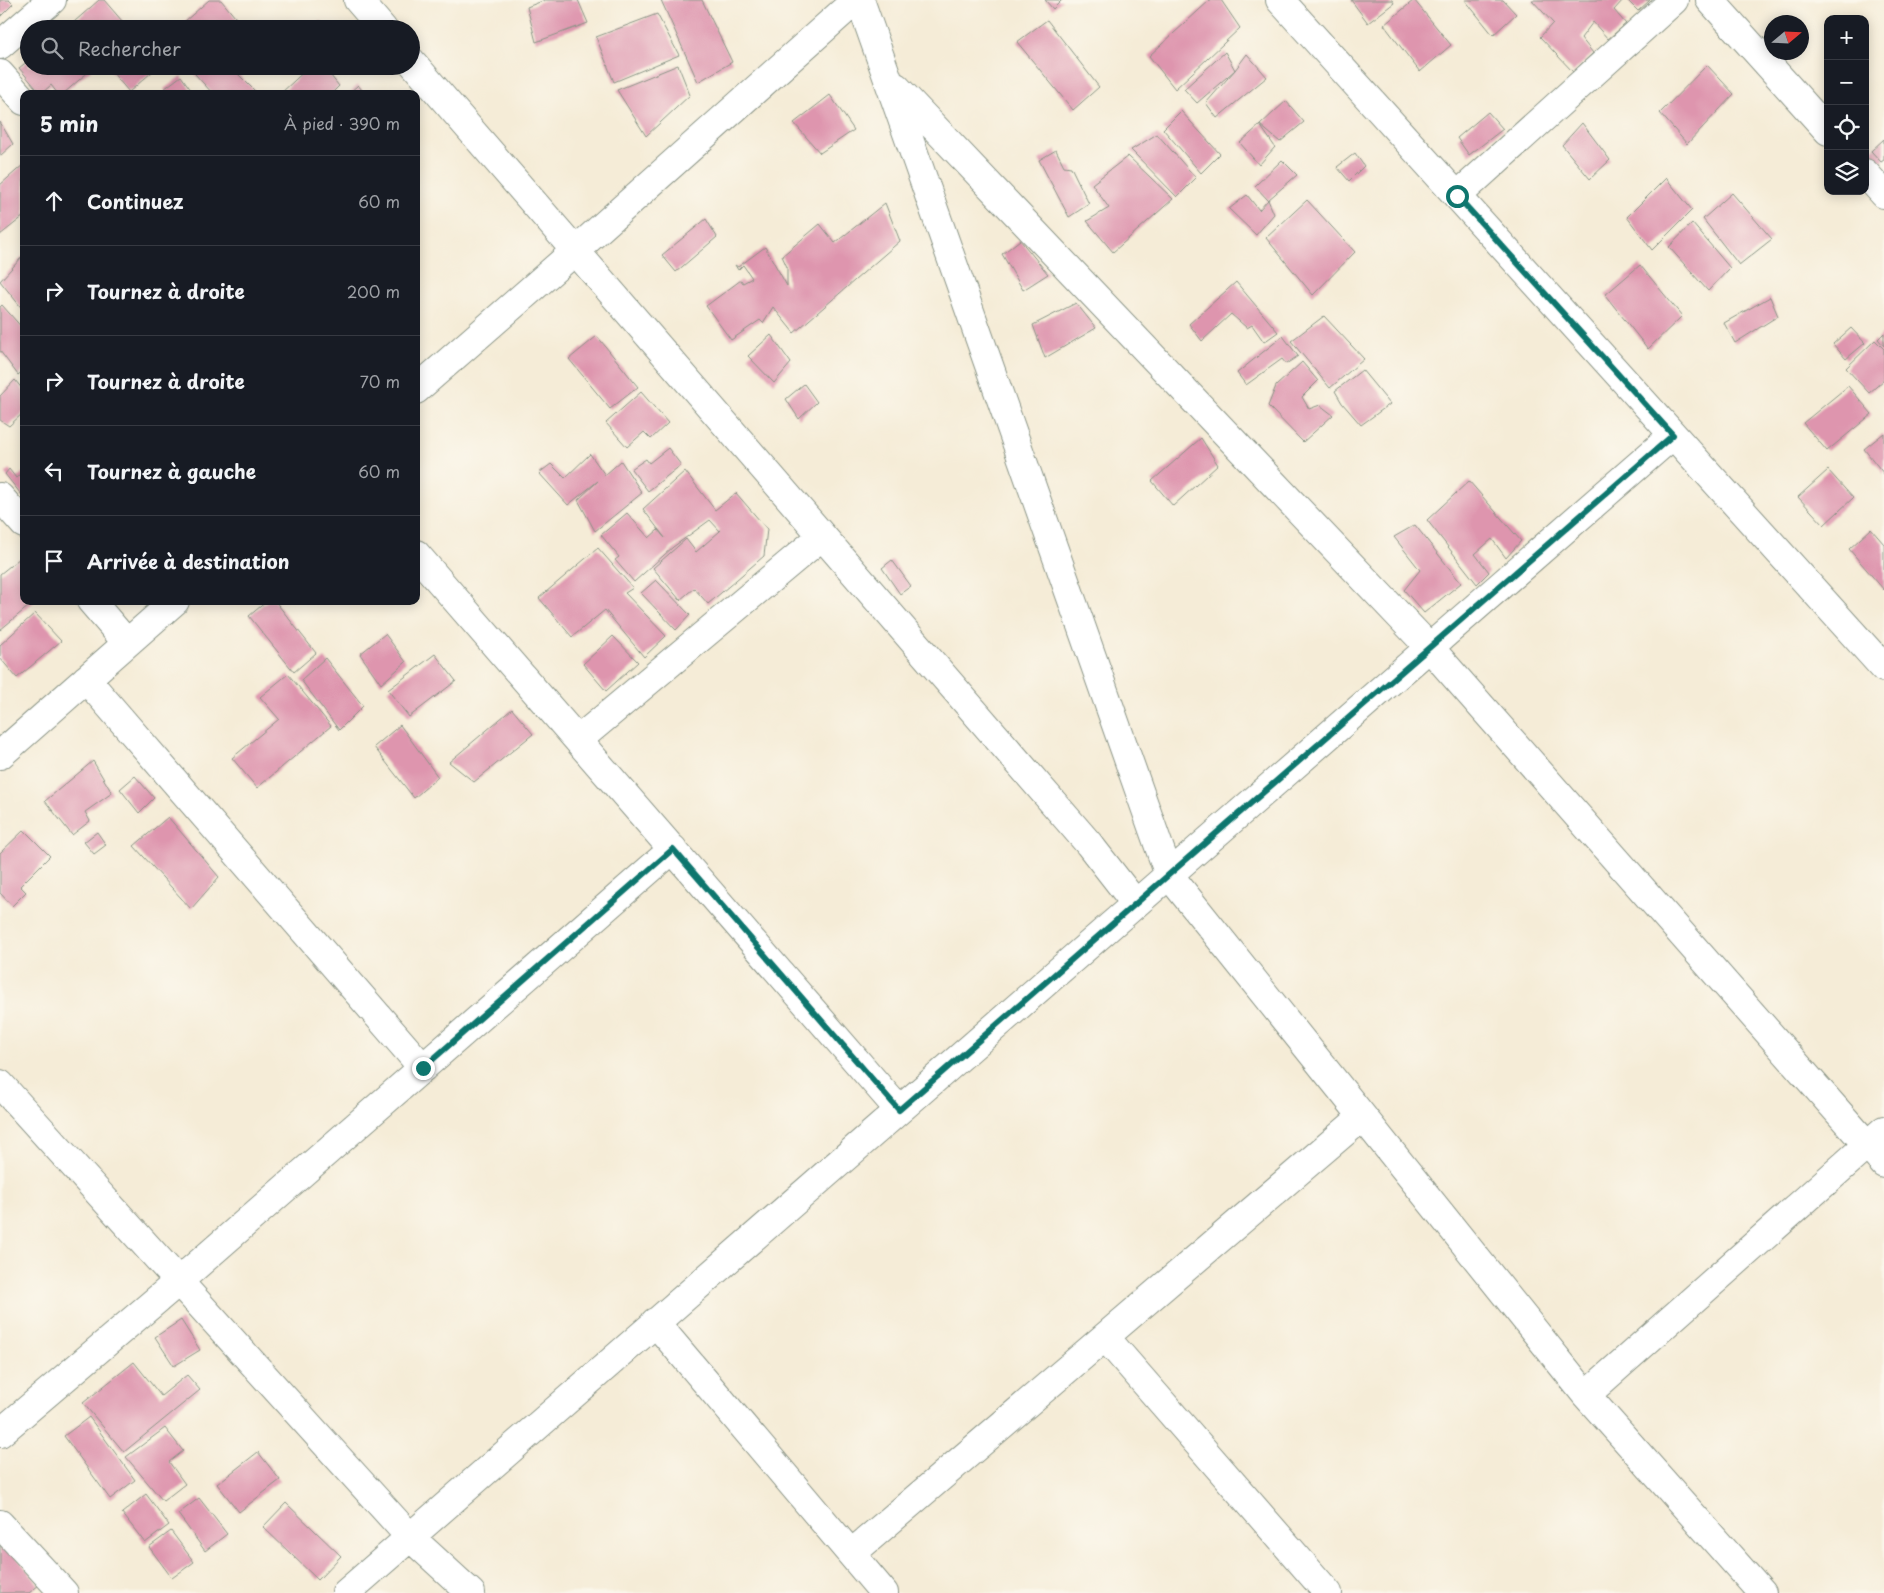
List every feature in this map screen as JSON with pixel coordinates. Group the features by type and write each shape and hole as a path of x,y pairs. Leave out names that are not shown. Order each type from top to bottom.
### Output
{"street":[{"path":"29,20 52,0"},
{"path":"420,387 856,0"},
{"path":"860,0 890,80 1169,875 1586,1395 1762,1593"},
{"path":"1280,0 1673,435 1880,656"},
{"path":"1457,196 1674,0"},
{"path":"1710,0 1824,127"},
{"path":"365,2 377,20"},
{"path":"0,45 20,28"},
{"path":"420,71 1082,836 1135,903"},
{"path":"0,74 20,97"},
{"path":"890,80 1430,648 1879,1146 1586,1395"},
{"path":"1869,177 1884,194"},
{"path":"346,1593 1673,435"},
{"path":"0,497 20,520"},
{"path":"578,740 822,536"},
{"path":"420,559 899,1110"},
{"path":"94,605 127,643"},
{"path":"0,755 170,605"},
{"path":"86,679 423,1068"},
{"path":"0,1433 179,1281 673,849"},
{"path":"0,1084 410,1537 471,1593"},
{"path":"851,1554 1362,1116"},
{"path":"655,1322 884,1593"},
{"path":"1105,1337 1328,1593"},
{"path":"0,1524 64,1593"}],"building":[{"path":"0,0 9,0 13,4 0,17"},
{"path":"99,0 104,0 121,20 76,20"},
{"path":"209,0 221,0 238,20 186,20"},
{"path":"545,0 578,0 588,23 536,42 527,7"},
{"path":"661,0 702,0 732,62 698,82"},
{"path":"1045,0 1062,0 1053,9"},
{"path":"1210,0 1221,0 1240,28 1175,89 1149,56"},
{"path":"1351,0 1392,0 1394,3 1368,23"},
{"path":"1414,0 1451,45 1420,72 1384,25"},
{"path":"1465,0 1503,0 1516,14 1493,35"},
{"path":"1532,0 1623,0 1614,10 1626,24 1608,39 1593,22 1581,38 1593,53 1573,72 1540,37 1553,23"},
{"path":"1627,0 1650,0 1638,11"},
{"path":"657,14 679,55 614,82 596,37"},
{"path":"1047,20 1099,87 1073,110 1017,42"},
{"path":"1225,52 1235,70 1197,103 1184,89"},
{"path":"1247,54 1267,77 1217,118 1206,103"},
{"path":"678,65 690,95 646,136 617,90"},
{"path":"1707,65 1734,94 1687,144 1660,113"},
{"path":"25,75 85,75 68,90 55,90 51,85 45,90 38,90"},
{"path":"115,75 149,75 131,90 127,90"},
{"path":"196,75 239,75 254,90 209,90"},
{"path":"300,75 330,75 339,86 335,90 284,90"},
{"path":"181,76 191,90 165,90"},
{"path":"358,85 362,90 352,90"},
{"path":"830,95 854,130 820,153 794,123"},
{"path":"1286,101 1304,122 1280,142 1260,125"},
{"path":"1181,111 1220,154 1201,173 1163,129"},
{"path":"1488,112 1503,129 1469,155 1457,138"},
{"path":"0,122 13,144 0,156"},
{"path":"1582,123 1610,160 1590,179 1562,145"},
{"path":"1260,125 1275,147 1259,165 1240,143"},
{"path":"1157,134 1196,178 1177,197 1131,150"},
{"path":"1884,139 1884,160 1881,162 1871,151"},
{"path":"1056,150 1064,166 1071,167 1089,204 1069,217 1039,160"},
{"path":"1355,153 1364,166 1349,181 1337,167"},
{"path":"1128,156 1173,199 1113,252 1087,221 1109,208 1092,184"},
{"path":"1282,160 1297,175 1268,200 1255,186"},
{"path":"20,168 20,219 0,235 0,185"},
{"path":"1666,178 1692,210 1652,250 1627,217"},
{"path":"1732,193 1772,239 1739,265 1703,219"},
{"path":"1247,195 1259,210 1268,200 1274,214 1256,235 1229,209"},
{"path":"1307,200 1355,252 1313,295 1266,238"},
{"path":"885,203 900,241 794,333 773,307 763,323 760,320 731,340 706,306 741,280 743,283 752,278 743,265 738,270 735,265 738,267 765,247 787,286 787,267 782,256 820,224 835,243"},
{"path":"706,219 717,237 676,272 662,255"},
{"path":"1692,223 1730,268 1708,291 1669,247"},
{"path":"1020,240 1048,274 1023,290 1002,254"},
{"path":"20,259 20,306 0,281"},
{"path":"1640,265 1682,316 1648,349 1605,295"},
{"path":"1236,282 1278,332 1264,342 1252,325 1247,328 1231,314 1202,341 1189,324"},
{"path":"1770,297 1778,316 1735,343 1724,323"},
{"path":"1076,303 1096,328 1045,358 1033,325"},
{"path":"2,305 20,325 20,373 18,375 0,351 0,307"},
{"path":"1324,316 1364,359 1330,388 1291,341"},
{"path":"1851,328 1865,343 1846,359 1833,344"},
{"path":"1884,333 1884,346 1878,339"},
{"path":"771,335 791,363 774,383 748,356"},
{"path":"597,336 638,387 610,409 569,359"},
{"path":"1283,336 1298,356 1286,364 1282,359 1246,385 1237,373"},
{"path":"1875,340 1884,349 1884,380 1869,393 1846,368"},
{"path":"1302,362 1318,381 1302,397 1309,409 1320,405 1333,415 1303,442 1268,406 1276,386"},
{"path":"1362,370 1390,404 1361,425 1342,403 1335,391"},
{"path":"15,380 20,386 20,416 9,426 0,420 0,396"},
{"path":"804,384 817,402 799,419 786,399"},
{"path":"1848,386 1872,414 1827,451 1803,423"},
{"path":"641,392 668,423 651,439 644,432 627,447 606,423"},
{"path":"1884,433 1884,474 1864,449"},
{"path":"1201,438 1218,465 1173,506 1152,481"},
{"path":"668,448 681,465 648,491 631,469 646,459 649,463"},
{"path":"590,454 605,475 621,461 642,493 595,531 578,500 598,481 568,505 539,473 551,464 565,478"},
{"path":"9,469 16,478 20,475 20,493 5,474"},
{"path":"1828,470 1853,498 1824,525 1798,497"},
{"path":"685,471 715,510 736,493 767,529 764,556 708,604 694,588 680,600 653,568 686,539 696,552 720,531 710,520 673,547 634,582 615,560 619,557 601,535 627,513 649,538 658,530 665,538 643,509"},
{"path":"1469,481 1521,541 1506,558 1492,539 1475,554 1489,572 1477,584 1427,520"},
{"path":"1415,525 1461,583 1424,613 1404,590 1420,570 1394,537"},
{"path":"1871,529 1884,544 1884,590 1849,549"},
{"path":"598,548 633,588 625,593 666,636 644,657 605,610 572,637 539,598"},
{"path":"20,558 20,605 30,605 0,630 0,574"},
{"path":"892,560 911,586 900,594 882,568"},
{"path":"656,580 690,615 676,630 641,593"},
{"path":"262,605 278,605 316,653 294,672 249,616"},
{"path":"35,613 61,641 17,678 0,658 0,645"},
{"path":"385,634 406,662 381,684 360,654"},
{"path":"613,636 638,662 606,691 583,664"},
{"path":"435,654 456,681 409,717 388,690"},
{"path":"325,658 363,706 339,730 301,680"},
{"path":"288,674 331,726 257,788 232,758 279,719 260,697"},
{"path":"512,709 533,734 474,782 449,762"},
{"path":"400,725 438,777 414,798 374,747"},
{"path":"93,761 112,793 85,812 90,821 72,835 45,801"},
{"path":"135,776 154,798 139,813 120,789"},
{"path":"168,817 219,877 191,909 134,846"},
{"path":"24,830 50,856 20,886 26,892 12,906 0,893 0,853"},
{"path":"97,832 106,845 94,854 84,842"},
{"path":"181,1320 200,1350 174,1366 155,1337"},
{"path":"134,1362 161,1396 187,1375 200,1390 124,1452 83,1403"},
{"path":"89,1417 135,1480 110,1499 64,1436"},
{"path":"165,1428 183,1451 169,1462 185,1484 163,1501 126,1457"},
{"path":"258,1452 280,1480 239,1512 217,1484"},
{"path":"146,1494 169,1525 145,1543 122,1513"},
{"path":"199,1498 227,1534 205,1551 178,1514"},
{"path":"286,1503 341,1556 318,1580 263,1527"},
{"path":"171,1531 194,1562 172,1578 149,1547"},
{"path":"0,1536 39,1585 29,1593 0,1593"}],"route":[{"path":"423,1068 673,849 899,1110 1673,435 1457,196"}]}
